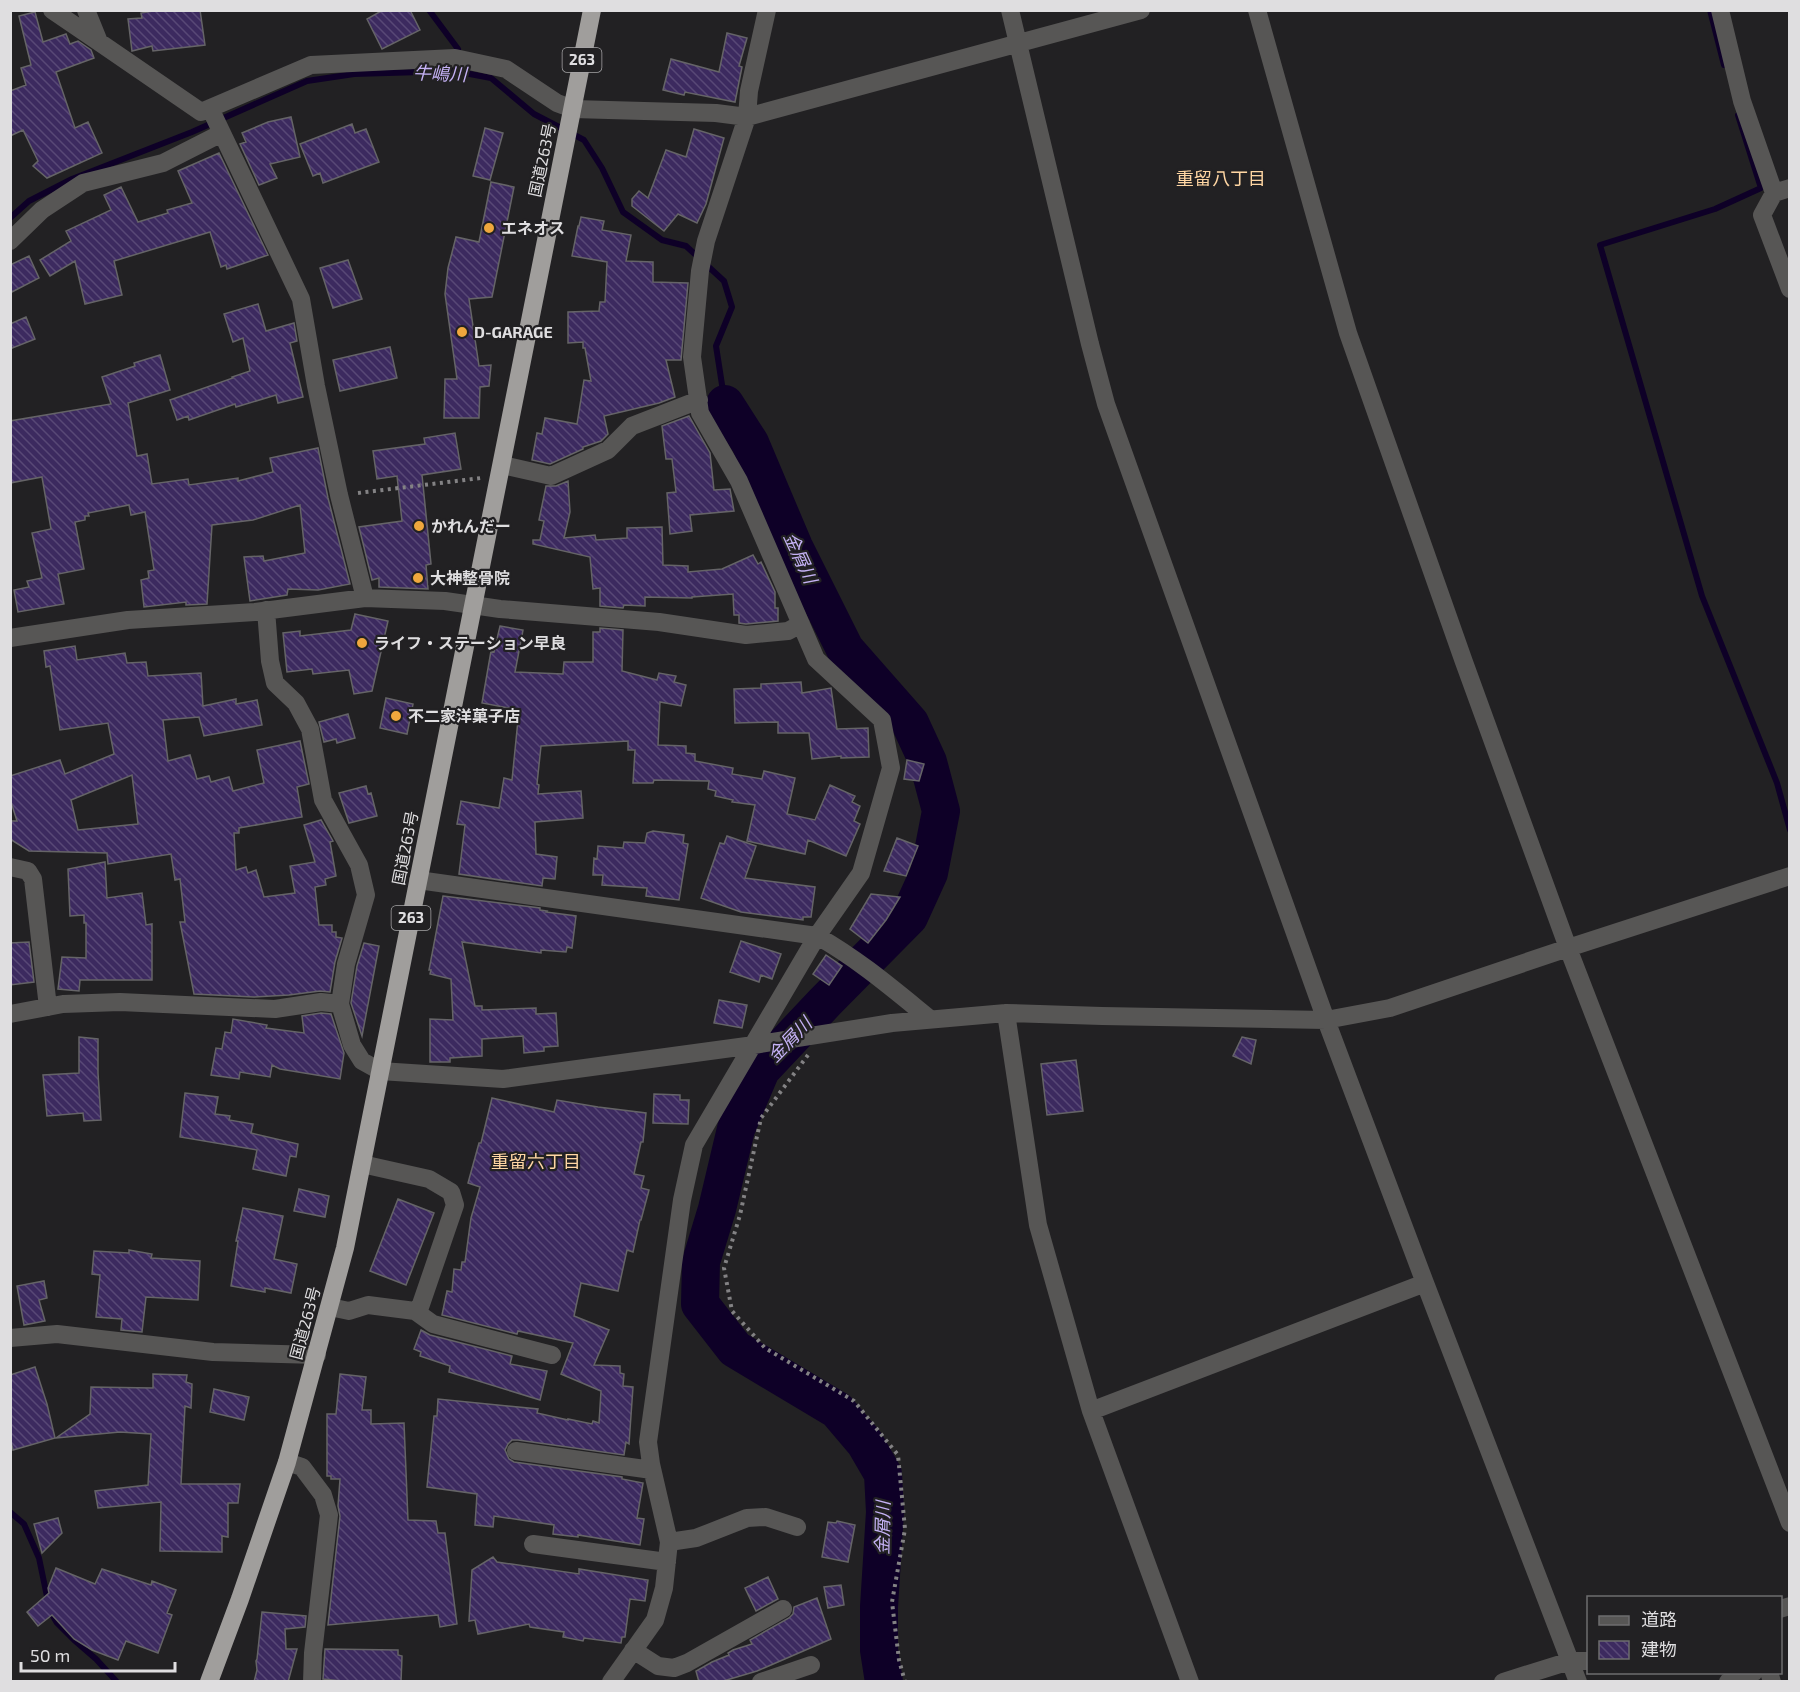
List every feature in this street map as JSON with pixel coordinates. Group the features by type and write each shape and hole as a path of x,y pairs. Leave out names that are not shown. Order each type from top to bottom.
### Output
{"highway":[{"name":"国道263号","path":"209,1682 287,1462 345,1248 592,10"}],"street":[{"path":"52,10 201,112 311,65 455,58 506,69 556,103 573,109 716,113 747,117 1141,10"},
{"path":"86,10 99,42"},
{"path":"611,1682 655,1620 664,1588 669,1542 652,1470 648,1442 682,1200 694,1145 817,936 861,873 891,768 882,720 816,659 739,481 700,413 692,357 700,271 706,241 747,117 749,91 767,10"},
{"path":"1010,10 1106,404 1326,1020 1425,1283 1579,1661 1578,1682"},
{"path":"1257,10 1348,333 1568,948 1790,1523"},
{"path":"1720,10 1742,101 1782,190 1762,215 1790,289"},
{"path":"210,108 301,299 316,386 339,495 365,598"},
{"path":"10,241 42,210 83,183 163,163 222,133"},
{"path":"500,473 551,476 608,450 632,426 699,400"},
{"path":"10,638 128,620 266,610 365,598 445,601 659,622 746,635 788,631 801,624"},
{"path":"266,610 270,662 275,683 296,703 310,729 323,800 359,865 366,895 346,964 340,1004 352,1045 362,1061 380,1071 503,1079 930,1019 1006,1013 1326,1020 1390,1008 1790,876"},
{"path":"10,867 28,871 33,879 48,1007"},
{"path":"418,880 817,936 869,969 930,1019"},
{"path":"10,1014 63,1004 120,1002 275,1009 321,1002 340,1004"},
{"path":"1006,1013 1038,1225 1091,1411 1190,1682"},
{"path":"362,1164 429,1179 452,1192 455,1205 418,1313"},
{"path":"1091,1411 1425,1283"},
{"path":"330,1307 349,1311 368,1305 415,1311 433,1324 552,1355"},
{"path":"10,1338 57,1335 213,1352 316,1355"},
{"path":"516,1451 652,1470"},
{"path":"287,1462 302,1467 323,1494 328,1515 312,1682"},
{"path":"669,1542 696,1538 747,1518 766,1517 797,1527"},
{"path":"533,1544 667,1562"},
{"path":"633,1650 658,1666 674,1668 783,1610"},
{"path":"1503,1682 1579,1661"},
{"path":"761,1682 811,1665"},
{"path":"1728,1682 1749,1674"}],"path":[{"path":"339,495 482,478 500,473"},
{"path":"816,1034 761,1118 740,1215 723,1268 732,1311 765,1348 854,1401 898,1455 905,1529 892,1602 899,1660 905,1682"}],"building":[{"path":"159,10 200,10 205,45 153,51 152,46 132,51 128,19 142,18 141,13"},
{"path":"383,10 410,10 420,30 382,49 367,19"},
{"path":"35,12 43,42 66,34 70,44 78,41 91,50 94,58 56,72 75,128 88,122 102,153 47,178 33,166 38,161 23,130 10,136 10,91 26,85 21,68 31,65 19,16"},
{"path":"727,33 747,38 739,66 742,67 735,102 663,90 671,59 719,72"},
{"path":"291,117 300,157 270,164 277,178 259,185 240,144 246,142 242,133 268,122"},
{"path":"352,124 355,133 366,129 379,162 323,183 320,173 313,176 300,144"},
{"path":"485,128 503,133 490,180 473,176"},
{"path":"694,129 724,138 706,204 697,223 678,214 664,231 632,206 632,199 639,191 648,198 666,150 686,157"},
{"path":"219,153 268,255 227,269 226,265 221,267 210,232 114,261 122,295 85,304 75,261 50,276 40,260 71,241 66,231 111,210 104,195 121,187 138,222 168,213 167,210 192,203 178,171"},
{"path":"491,182 514,187 492,297 469,299 479,366 491,365 489,386 480,387 479,418 444,418 445,379 457,379 445,294 448,268 456,237 479,242"},
{"path":"581,217 604,221 602,230 631,235 626,261 653,262 653,282 688,283 681,360 666,360 675,397 604,416 608,434 601,441 583,447 550,464 532,460 537,433 542,434 545,418 577,424 584,380 591,381 583,342 568,343 568,312 599,311 600,302 605,302 607,262 572,256"},
{"path":"29,256 39,278 10,293 10,265"},
{"path":"348,260 362,299 333,308 320,268"},
{"path":"258,304 266,331 294,323 297,341 290,343 303,397 278,403 276,395 236,407 235,404 189,420 188,416 177,420 170,400 250,371 243,338 233,342 224,314"},
{"path":"26,317 35,339 10,349 10,324"},
{"path":"390,347 397,378 340,391 333,360"},
{"path":"160,355 170,390 128,403 137,456 147,454 152,484 188,479 189,485 238,478 238,481 273,472 270,458 318,448 350,584 318,590 288,589 287,595 250,601 244,557 263,556 264,561 305,553 300,505 253,520 212,525 207,604 186,605 186,602 144,607 141,580 149,578 148,571 154,570 145,512 131,515 129,505 88,513 89,516 85,516 85,520 75,522 84,569 58,574 64,604 18,612 14,590 29,587 27,581 42,578 32,533 51,529 42,477 10,483 10,421 111,404 102,377"},
{"path":"689,416 710,453 714,490 730,489 734,511 690,515 692,531 670,534 667,493 676,492 672,459 666,459 662,426"},
{"path":"455,433 461,469 422,475 431,564 426,565 428,589 379,587 379,578 372,580 359,527 402,521 397,476 377,479 373,451 425,444 424,438"},
{"path":"568,481 570,512 564,538 595,535 596,540 627,538 627,528 662,527 663,565 688,566 688,572 722,569 753,555 758,564 761,562 775,592 778,621 739,623 739,615 734,615 733,594 692,598 645,597 645,606 624,605 623,608 600,606 600,588 593,589 590,557 533,544 533,540 540,540 544,521 539,520 546,486 556,486"},
{"path":"355,614 388,621 372,691 354,694 349,670 313,674 312,669 287,672 283,633 300,631 300,636 351,630"},
{"path":"500,626 523,630 515,672 563,674 564,662 593,662 593,632 600,632 600,628 623,630 622,671 657,680 659,673 676,676 674,682 686,685 681,706 660,702 658,745 686,746 686,753 695,754 695,761 733,768 732,774 762,779 764,771 795,778 787,814 815,820 830,785 855,796 852,802 860,806 854,821 860,824 846,856 808,840 805,854 747,841 755,805 732,802 733,800 715,796 716,791 708,789 709,781 654,780 653,783 633,783 635,750 628,750 628,741 541,746 538,794 581,791 583,818 535,822 536,854 557,857 555,879 543,878 542,886 459,874 465,825 457,824 461,801 499,808 504,778 512,780 519,710 482,703 491,651 494,652"},
{"path":"75,646 77,660 125,653 127,663 146,662 148,676 201,673 203,706 236,699 236,704 257,700 262,725 204,736 199,717 163,720 168,761 190,755 197,779 209,776 211,782 229,777 233,791 264,783 257,750 300,741 309,784 297,787 302,817 239,828 239,833 234,833 236,870 246,867 248,873 256,870 264,897 295,893 290,866 315,862 304,825 321,820 333,841 330,842 336,876 325,879 326,885 315,887 319,925 332,925 332,932 336,932 336,937 342,938 330,992 254,997 194,994 180,922 185,922 180,879 175,880 171,854 108,864 107,853 29,851 10,839 10,821 17,821 10,799 10,776 60,760 65,774 114,754 108,723 60,730 50,666 46,667 44,651","holes":["132,775 138,824 78,830 71,800"]},
{"path":"801,682 802,693 831,688 837,729 868,728 869,757 841,758 841,756 812,759 809,733 778,733 778,722 735,723 734,689 761,688 761,684"},
{"name":"不二家洋菓子店","path":"386,698 413,704 407,734 380,728"},
{"path":"348,714 355,738 337,743 336,739 324,742 319,722"},
{"path":"907,760 924,764 919,781 904,779"},
{"path":"366,786 368,794 371,793 377,816 349,823 339,793"},
{"path":"653,831 684,835 683,843 688,844 679,900 646,896 647,888 602,885 603,875 593,875 594,858 597,859 598,846 623,848 624,842 645,843 647,833"},
{"path":"727,836 756,846 745,878 815,887 811,917 803,917 803,920 741,912 701,898 720,843 724,844"},
{"path":"897,838 918,846 906,876 884,871"},
{"path":"105,862 107,898 142,893 146,925 152,924 152,980 80,980 79,991 58,989 62,957 86,958 84,915 70,916 68,869"},
{"path":"871,894 900,897 868,943 850,929"},
{"path":"443,896 540,908 546,912 576,916 572,948 567,947 566,952 541,950 541,953 462,942 475,1006 482,1006 482,1010 536,1008 536,1014 556,1013 558,1046 544,1047 544,1051 524,1053 523,1036 482,1039 482,1056 450,1058 450,1062 430,1062 430,1019 453,1020 451,979 430,974 431,970 429,970"},
{"path":"741,941 781,954 772,979 761,975 759,982 730,972"},
{"path":"29,942 34,982 10,985 10,943"},
{"path":"364,943 379,946 362,1036 351,1003 357,966"},
{"path":"826,955 842,966 829,985 813,974"},
{"path":"719,1000 747,1005 742,1028 714,1023"},
{"path":"331,1014 344,1053 340,1079 280,1069 272,1065 270,1077 240,1072 239,1079 211,1075 216,1048 222,1049 225,1032 231,1033 233,1019 267,1025 266,1028 304,1033 302,1016"},
{"path":"79,1037 98,1039 101,1120 84,1121 83,1113 47,1116 43,1075 79,1073"},
{"path":"1242,1037 1256,1040 1251,1064 1233,1056"},
{"path":"1076,1060 1083,1111 1047,1115 1041,1064"},
{"path":"185,1093 218,1097 215,1114 230,1116 229,1120 253,1124 251,1133 298,1144 296,1157 290,1156 286,1176 253,1169 257,1150 180,1137"},
{"path":"654,1094 680,1095 680,1100 689,1100 688,1124 653,1123"},
{"path":"492,1098 554,1112 557,1100 646,1113 643,1142 641,1142 634,1174 644,1176 641,1188 649,1190 633,1252 627,1250 618,1291 581,1283 574,1316 609,1330 594,1365 620,1366 620,1373 624,1374 623,1386 633,1387 629,1444 626,1442 624,1455 518,1440 512,1440 505,1450 509,1459 514,1462 622,1477 622,1479 643,1483 637,1518 644,1519 640,1545 578,1535 578,1537 553,1534 554,1525 494,1516 493,1527 475,1525 477,1494 427,1487 434,1416 437,1416 438,1399 538,1409 537,1413 592,1424 593,1421 599,1423 601,1391 561,1374 573,1343 518,1331 517,1334 442,1315 447,1291 452,1292 454,1269 461,1270 462,1262 465,1262 471,1218 480,1187 468,1183"},
{"path":"299,1189 329,1196 325,1217 294,1211"},
{"path":"398,1199 434,1213 406,1285 370,1271"},
{"path":"243,1208 283,1216 274,1259 297,1264 291,1293 265,1288 265,1292 231,1286 238,1241 236,1241"},
{"path":"129,1250 152,1254 151,1258 200,1261 198,1300 146,1297 142,1332 121,1330 122,1319 96,1317 100,1275 92,1274 94,1251 129,1253"},
{"path":"44,1281 47,1298 39,1300 45,1321 24,1325 17,1286"},
{"path":"421,1330 430,1335 512,1356 510,1364 547,1371 540,1400 449,1372 450,1366 420,1356 421,1352 414,1349"},
{"path":"35,1367 55,1438 13,1450 10,1438 10,1375"},
{"path":"153,1374 187,1375 186,1382 192,1384 191,1408 185,1406 181,1484 240,1484 238,1503 228,1503 228,1537 222,1536 222,1552 160,1551 161,1502 98,1508 95,1491 148,1485 151,1434 120,1432 56,1438 90,1414 91,1387 153,1388"},
{"path":"340,1374 366,1377 362,1410 371,1410 371,1424 404,1423 408,1520 436,1521 438,1533 445,1533 457,1624 440,1627 438,1615 328,1625 340,1516 338,1506 340,1479 331,1479 331,1476 327,1476 327,1414 336,1414"},
{"path":"214,1389 249,1397 244,1420 210,1412"},
{"path":"58,1518 62,1533 42,1553 34,1524"},
{"path":"837,1521 855,1525 848,1562 822,1557 828,1522 836,1523"},
{"path":"493,1557 497,1562 579,1574 579,1569 648,1580 645,1601 630,1599 625,1637 622,1637 621,1643 584,1638 583,1641 563,1637 564,1632 530,1627 529,1624 478,1634 475,1620 469,1621 472,1570"},
{"path":"56,1568 95,1584 102,1569 151,1585 152,1581 176,1590 167,1613 172,1615 158,1653 126,1641 118,1660 92,1650 74,1639 52,1615 38,1626 27,1612 49,1593 48,1588"},
{"path":"768,1577 778,1599 756,1611 745,1588"},
{"path":"841,1585 844,1605 828,1608 824,1587"},
{"path":"817,1598 831,1639 757,1671 720,1682 699,1682 696,1671 729,1655 728,1653 733,1650 752,1644 750,1640 789,1618 793,1614 794,1607"},
{"path":"262,1612 306,1616 305,1627 285,1629 286,1649 297,1649 288,1682 254,1682"},
{"path":"325,1649 398,1650 398,1655 402,1656 401,1682 351,1682 323,1679"}],"waterway":[{"path":"429,10 458,49"},
{"path":"1710,10 1724,65"},
{"name":"牛嶋川","path":"10,218 29,201 72,179 192,132 307,81 354,74 454,71 491,78 534,114 584,140 602,168 623,212 662,240 686,246 724,281 732,307 716,346 725,404"},
{"path":"1738,115 1761,188 1715,209 1600,245 1702,596 1777,783 1790,830"},
{"name":"金屑川","path":"725,404 750,443 794,547 845,649 910,723 928,762 941,811 929,873 909,917 761,1070 736,1129 717,1209 701,1262 700,1304 735,1349 837,1410 865,1443 883,1474 885,1512 879,1607 879,1650 884,1682"},
{"path":"10,1512 24,1524 39,1558 50,1611 57,1623 117,1682"}],"place":[{"name":"エネオス","path":"489,228"},
{"name":"D-GARAGE","path":"462,332"},
{"name":"かれんだー","path":"419,526"},
{"name":"大神整骨院","path":"418,578"},
{"name":"ライフ・ステーション早良","path":"362,643"},
{"name":"不二家洋菓子店","path":"396,716"}],"district":[{"name":"重留八丁目","path":"1221,179"},
{"name":"重留六丁目","path":"536,1162"}]}
